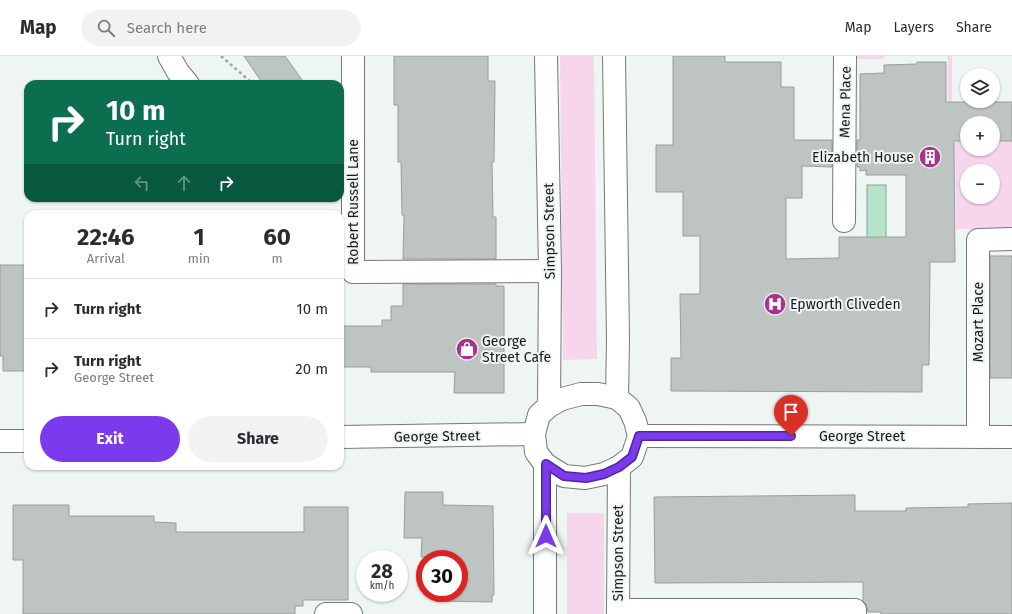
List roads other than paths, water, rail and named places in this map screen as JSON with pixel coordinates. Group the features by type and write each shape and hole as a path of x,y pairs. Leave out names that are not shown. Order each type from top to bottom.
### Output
{"street":[{"path":"169,56 178,72 185,80"},
{"name":"Robert Russell Lane","path":"353,56 353,272 550,271"},
{"name":"Simpson Street","path":"546,56 550,271 549,406"},
{"path":"614,56 618,340 617,398"},
{"name":"Mena Place","path":"844,221 846,56"},
{"name":"Mozart Place","path":"978,437 978,240 1012,239"},
{"path":"581,394 598,394 617,398 629,408 635,421 639,436 632,457 619,467 604,474 586,478 564,476 546,464 536,452 534,434 540,415 549,406 562,399 581,394"},
{"name":"George Street","path":"344,437 534,434"},
{"name":"George Street","path":"639,436 1012,437"},
{"path":"0,441 24,441"},
{"path":"546,464 546,614"},
{"name":"Simpson Street","path":"618,612 619,467"},
{"path":"618,612 855,610 855,614"},
{"path":"326,614 352,614"}],"place":[{"name":"Elizabeth House","path":"930,157"},
{"name":"Epworth Cliveden","path":"775,304"},
{"name":"George Street Cafe","path":"467,349"}]}
